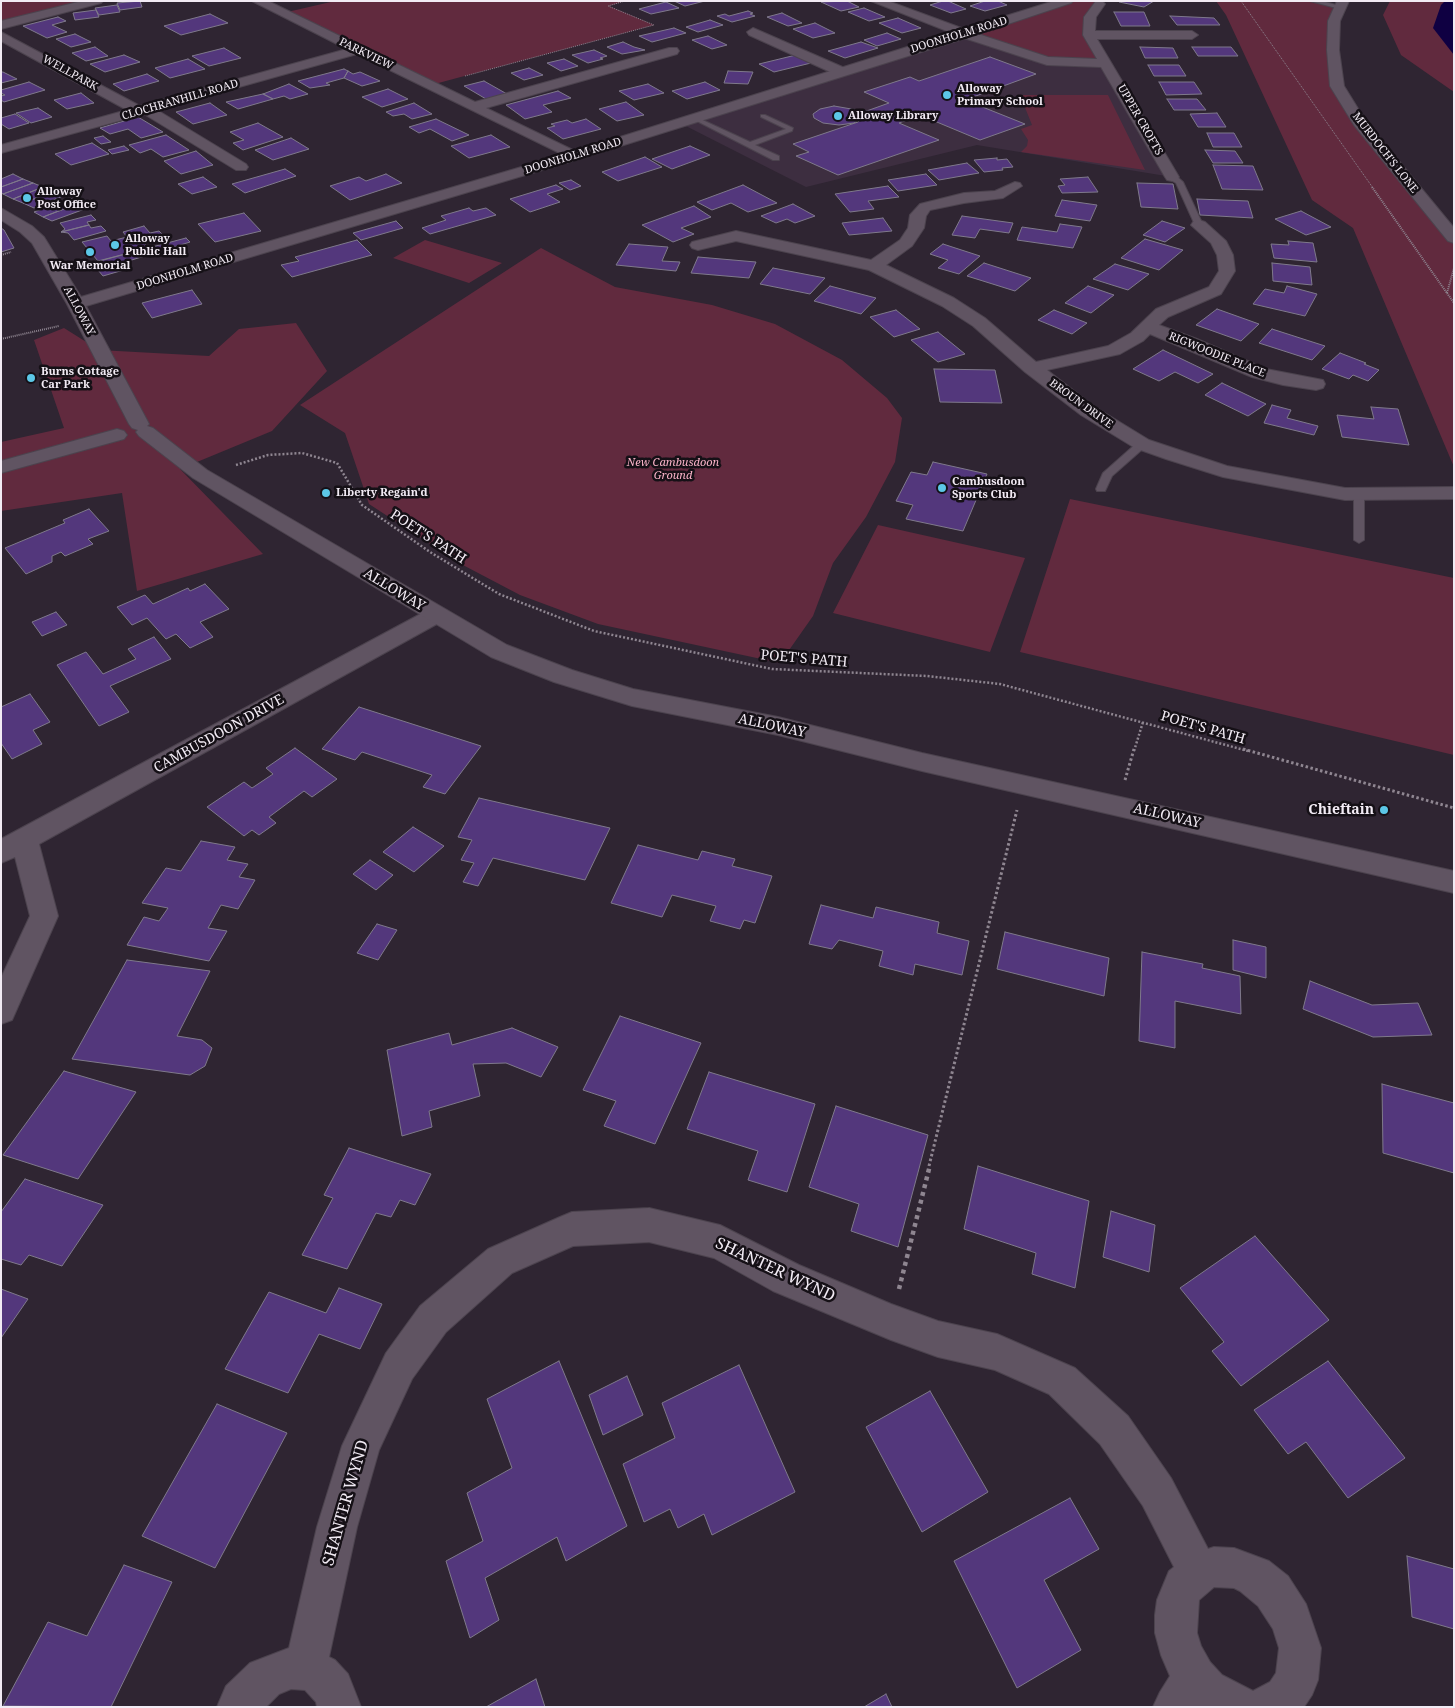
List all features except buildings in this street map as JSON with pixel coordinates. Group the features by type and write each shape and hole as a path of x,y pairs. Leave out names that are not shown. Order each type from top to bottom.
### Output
{"street":[{"path":"1,25 97,1"},
{"name":"PARKVIEW","path":"258,1 574,156"},
{"path":"877,1 965,34 1047,61 1107,63"},
{"name":"DOONHOLM ROAD","path":"80,312 1067,1"},
{"path":"1099,4 1090,18 1089,35 1192,35"},
{"name":"MURDOCH'S LONE","path":"1341,4 1334,21 1337,86 1359,122 1454,238"},
{"path":"753,32 842,72"},
{"name":"UPPER CROFTS","path":"1089,35 1172,177"},
{"name":"WELLPARK","path":"1,36 142,110 241,167"},
{"name":"CLOCHRANHILL ROAD","path":"1,149 359,50"},
{"path":"474,107 673,51"},
{"path":"874,266 906,243 916,228 918,215 925,207 964,198 1003,199 1015,186"},
{"name":"ALLOWAY","path":"1,213 26,229 38,240 80,312 143,428 200,474 499,651 563,676 632,697 778,726 1022,785 1117,804 1454,882"},
{"name":"RIGWOODIE PLACE","path":"1032,368 1114,350 1137,337 1162,313 1216,290 1227,271 1226,241 1198,225"},
{"name":"BROUN DRIVE","path":"698,245 734,229 874,266 948,302 979,322 1032,368 1088,411 1142,444 1223,471 1286,484 1359,494 1454,493"},
{"name":"RIGWOODIE PLACE","path":"1148,327 1191,343 1259,373 1283,380 1316,384"},
{"path":"1,467 117,436 130,440 140,437 143,428"},
{"name":"CAMBUSDOON DRIVE","path":"12,846 436,615"},
{"path":"1,1011 44,916 12,846"},
{"name":"SHANTER WYND","path":"305,1669 337,1527 361,1446 399,1366 433,1319 500,1261 572,1229 648,1225 720,1242 786,1278 891,1322 938,1339 997,1352 1062,1381 1114,1430 1157,1492 1198,1572"},
{"path":"1238,1707 1229,1704 1207,1690 1185,1692 1182,1655 1176,1633 1178,1600 1184,1586 1198,1572 1214,1567 1234,1568 1254,1576 1272,1591 1283,1604 1291,1619 1300,1648 1296,1680 1283,1703"},
{"path":"239,1707 241,1701 270,1676 291,1668 305,1669 320,1675 333,1689 339,1707"}],"lane":[{"path":"1313,1 1341,4"},
{"path":"749,145 790,130 790,128 763,116"},
{"path":"694,118 776,158"},
{"path":"1172,177 1180,182 1192,215 1198,225"},
{"path":"1101,489 1107,476 1142,444"},
{"path":"1359,494 1359,540"}],"path":[{"path":"431,85 654,25 608,6 625,1"},
{"path":"1241,1 1454,303"},
{"path":"1,255 11,252"},
{"path":"1447,293 1454,268"},
{"path":"1,339 80,312"},
{"name":"POET'S PATH","path":"200,474 268,455 302,453 337,463 362,505 430,552 499,594 594,631 772,669 926,676 1000,684 1454,808"},
{"path":"1117,804 1143,722"},
{"path":"891,1322 1022,785"}],"shaded area":[{"path":"1445,1 1454,1 1454,55 1433,28 1441,5"},
{"name":"Alloway Primary School","path":"965,34 1107,63 1172,177 977,145 806,187 680,123"}],"green space":[{"path":"1,1 91,1 1,23"},
{"path":"335,1 625,1 609,6 654,25 431,85 283,13"},
{"path":"1067,1 1091,1 1099,4 1088,25 1107,63 1066,63 965,34"},
{"path":"1216,1 1313,1 1340,7 1337,86 1454,238 1454,467 1353,228 1312,200 1226,15"},
{"path":"1390,1 1454,1 1454,92 1401,55 1383,15"},
{"path":"1020,95 1108,95 1145,170 1021,152 1027,146 1028,140 1021,129 1032,125"},
{"path":"425,240 502,263 469,283 393,258"},
{"name":"New Cambusdoon Ground","path":"541,248 615,287 712,305 775,324 842,360 887,398 902,418 895,462 866,517 833,563 813,616 780,663 598,624 520,595 461,564 369,504 345,433 300,405"},
{"path":"296,323 327,371 272,431 180,469 263,554 137,591 122,493 1,511 1,442 64,428 34,340 64,328 99,350 209,356 239,329"},
{"path":"1070,499 1454,578 1454,755 1020,652"},
{"path":"878,525 1025,558 990,652 833,613"}],"place":[{"name":"Alloway Primary School","path":"947,95"},
{"name":"Alloway Library","path":"838,116"},
{"name":"Alloway Post Office","path":"27,198"},
{"name":"Alloway Public Hall","path":"115,245"},
{"name":"War Memorial","path":"90,252"},
{"name":"Burns Cottage Car Park","path":"31,378"},
{"name":"Cambusdoon Sports Club","path":"942,488"},
{"name":"Liberty Regain'd","path":"326,493"},
{"name":"Chieftain","path":"1384,810"}]}
